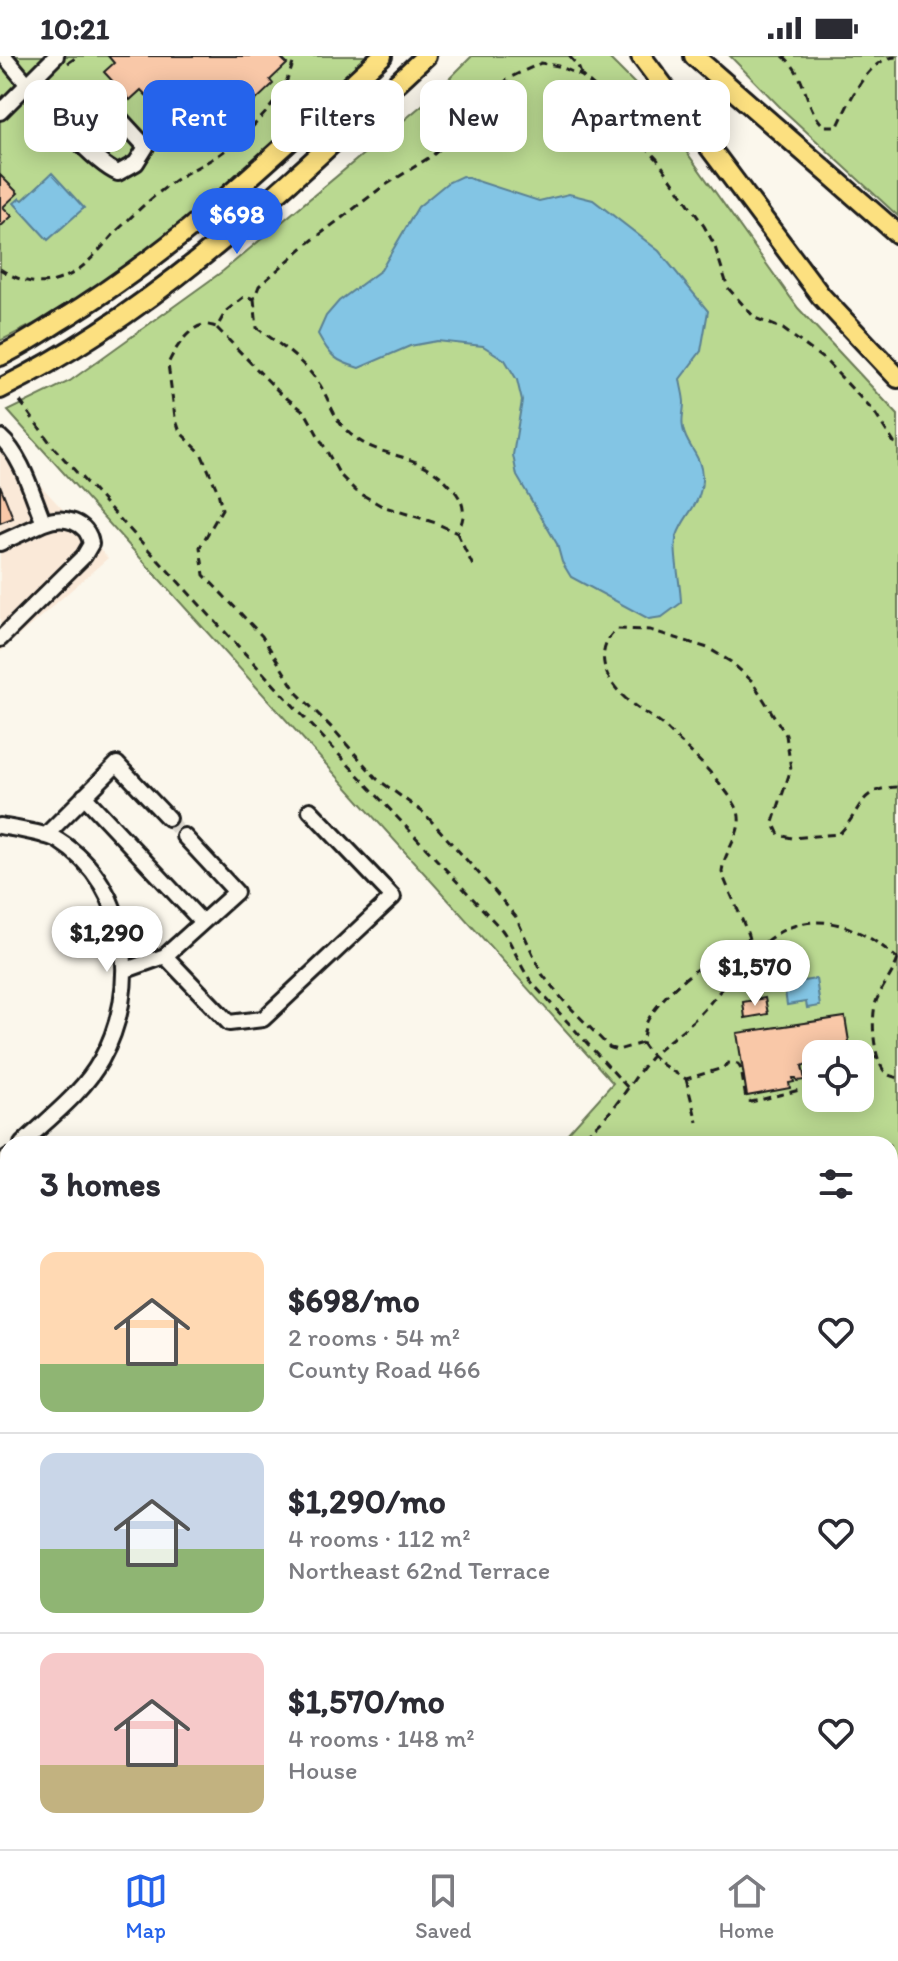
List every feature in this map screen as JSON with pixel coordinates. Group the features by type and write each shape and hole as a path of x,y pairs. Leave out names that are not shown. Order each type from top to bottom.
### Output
{"main road":[{"path":"0,356 100,297 169,247 229,197 382,56"},
{"path":"0,389 120,320 191,268 253,216 426,56"},
{"path":"641,56 821,296 898,378"},
{"path":"694,56 898,234"}],"street":[{"path":"4,56 24,80"},
{"path":"31,80 56,56"},
{"path":"0,112 24,87"},
{"path":"101,98 146,147 136,163 118,173 104,167 61,121 101,98"},
{"path":"0,437 17,459 44,523"},
{"path":"0,543 54,519 69,519 82,527 91,544 84,556 0,639"},
{"path":"45,836 117,764 168,818"},
{"path":"84,796 202,922"},
{"path":"165,956 229,1023 263,1019 393,897 310,810"},
{"path":"0,826 58,839 88,867 100,884 122,936 126,970 121,1013 115,1034 100,1063 86,1082 30,1136"},
{"path":"126,970 165,956 236,892 184,836"}],"path":[{"path":"0,269 13,277 37,283 55,281 89,263 121,226 146,204 175,180 217,156 275,102 288,79 295,56"},
{"path":"569,56 582,76"},
{"path":"783,56 802,80 813,116 824,126 838,126 848,99 876,64 891,56 898,57"},
{"path":"457,533 464,510 462,500 446,480 418,460 367,445 349,434 338,421 321,386 302,361 257,328 254,299 259,286 306,245 381,188 433,155 454,137 466,119 491,93 511,77 541,63 582,76 607,98 627,128 657,159 704,226 714,244 728,288 755,318 783,329 826,361 874,412 898,449"},
{"path":"217,327 226,311 237,301 245,296 254,299"},
{"path":"475,570 457,533 373,503 356,491 340,475 305,412 280,393 217,327 203,325 192,331 177,348 168,364 175,417 180,432 201,453 222,509 200,547 204,575 262,636 297,693 377,779 424,813 508,907 516,917 542,974 564,1001 610,1048 618,1050 642,1043"},
{"path":"20,401 54,448 502,930 513,945 522,970 628,1088"},
{"path":"760,947 749,939 745,921 722,875 726,855 740,827 736,805 668,729 622,697 607,675 602,652 606,639 617,629 650,630 708,648 731,662 752,681 786,735 791,769 773,822 779,835 792,838 839,834 868,793 884,787 898,787"},
{"path":"583,1136 606,1117 652,1056 696,1018 760,947 781,931 803,923 826,922 851,928 886,948 898,959 877,998 873,1014 878,1054 885,1073 898,1078"},
{"path":"642,1043 649,1017 686,978 722,951 749,939"},
{"path":"642,1043 666,1069 686,1079 723,1068 728,1063 738,1064 746,1099 751,1102 802,1089"},
{"path":"874,1059 878,1054"},
{"path":"686,1079 697,1122"}],"shaded area":[{"path":"0,442 108,558 0,652"}],"green space":[{"path":"0,56 367,56 340,80 271,80 271,143 166,238 62,310 0,341"},
{"path":"472,56 607,56 631,80 543,80 543,152 686,152 798,308 898,415 898,1136 565,1136 613,1083 8,411 70,381 223,271 366,152 404,152 404,120 420,107 420,152 527,152 527,80 448,80"},
{"path":"730,56 898,56 898,216 783,110"}],"water":[{"path":"52,173 84,208 48,240 14,203 20,198 23,200"},
{"path":"462,176 539,201 569,194 593,200 659,251 708,311 701,351 680,379 684,400 683,428 700,464 701,489 676,542 681,603 662,617 649,619 571,577 562,562 557,544 517,476 513,455 522,401 517,380 505,360 483,346 437,341 410,346 359,368 334,357 318,334 326,316 339,301 381,270 418,207 447,183"},
{"path":"816,979 820,1006 807,1008 806,1002 787,1005 784,984"}],"building":[{"path":"108,56 279,56 287,64 270,80 271,86 255,101 255,80 143,80 143,92 141,90 130,100 127,97 127,80 111,80 104,72 114,63"},
{"path":"0,175 18,193 3,207 12,216 0,227"},
{"path":"0,485 13,518 0,523"},
{"path":"765,998 768,1014 745,1018 743,1002"},
{"path":"845,1017 849,1040 802,1040 802,1080 793,1078 790,1088 747,1096 737,1033"}],"tunnel":[{"path":"168,818 184,836"}]}
